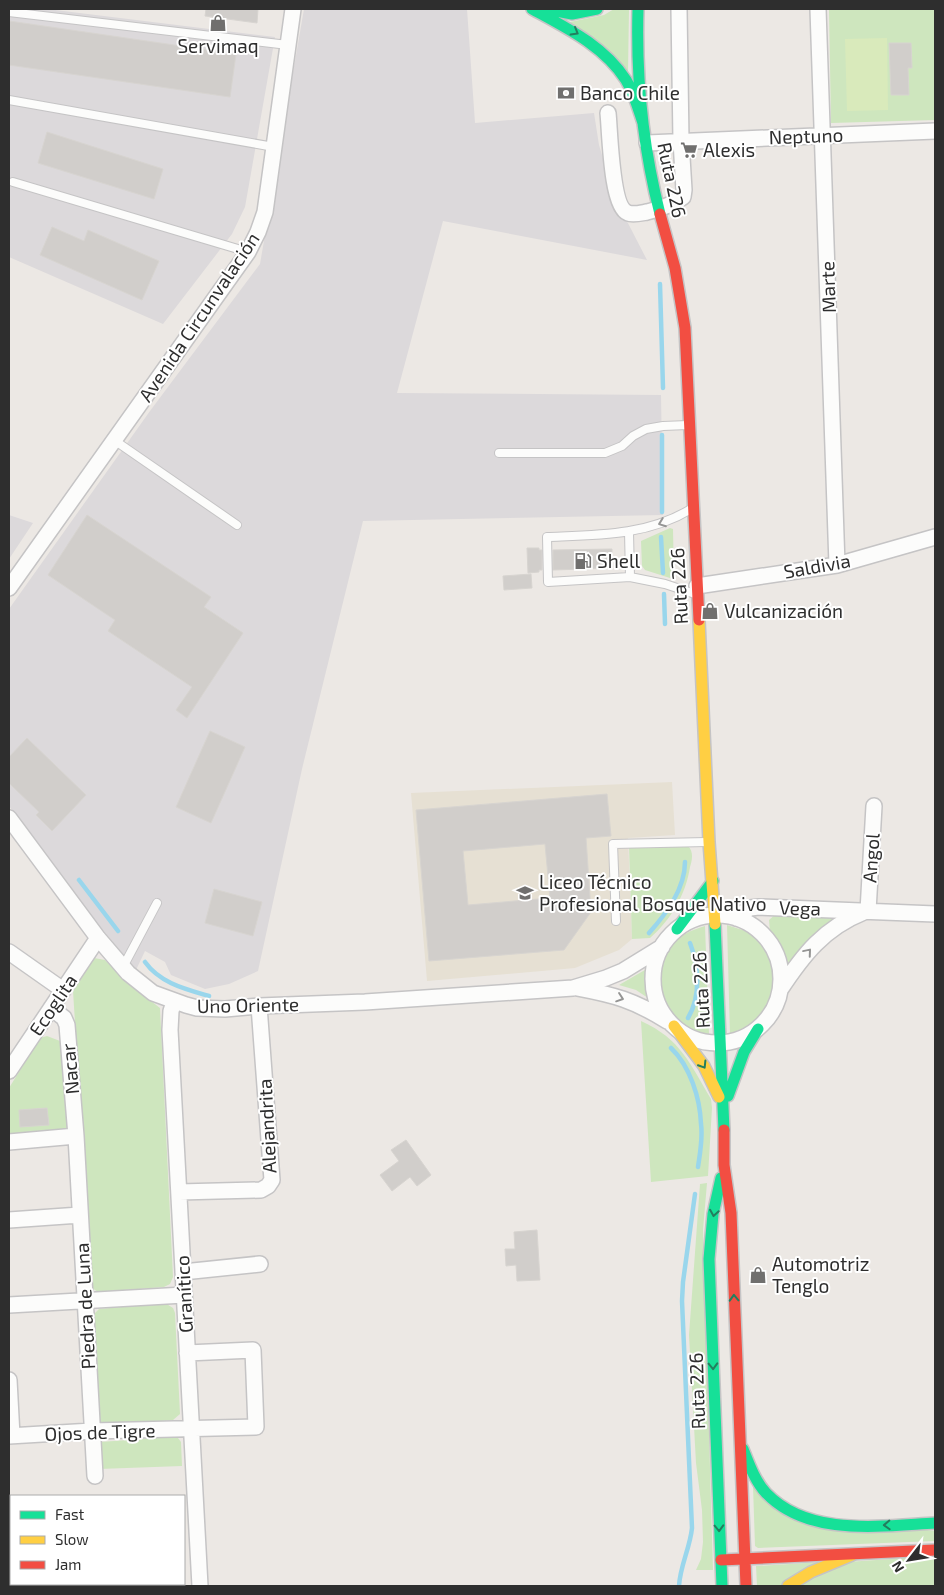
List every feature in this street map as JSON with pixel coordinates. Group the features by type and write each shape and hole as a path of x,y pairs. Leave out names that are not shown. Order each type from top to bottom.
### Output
{"main road":[{"path":"532,9 590,41 610,58 631,88 643,123"},
{"path":"546,9 572,14 581,14 597,9"},
{"name":"Ruta 226","path":"638,9 637,56 643,123 685,328 709,842 713,881 721,1043 724,1165 731,1213 746,1586"},
{"path":"677,929 713,881 734,918"},
{"path":"674,1026 704,1066 724,1109"},
{"path":"724,1109 744,1052 758,1028"},
{"name":"Ruta 226","path":"722,1586 709,1259 713,1214 724,1165"},
{"path":"739,1441 754,1476 766,1494 778,1505 798,1515 834,1524 935,1523"},
{"path":"720,1560 935,1550"},
{"path":"788,1586 811,1572 852,1555"}],"street":[{"name":"Avenida Circunvalación","path":"9,588 248,252 258,232 265,212 293,9"},
{"path":"608,113 614,180 620,206 627,213 660,209 683,197 679,9"},
{"name":"Marte","path":"818,9 838,565"},
{"name":"Neptuno","path":"647,144 935,131"},
{"name":"Saldivia","path":"697,590 838,565 935,537"},
{"name":"Angol","path":"868,911 874,806"},
{"name":"Uno Oriente","path":"9,818 98,938 123,967 144,987 174,1002 197,1008 212,1009 365,1002 573,988 622,971 662,947"},
{"name":"Vega","path":"734,918 750,908 758,907 935,914"},
{"name":"Vega","path":"758,1028 768,1018 780,991 804,956 826,933 840,923 868,911"},
{"path":"674,1026 664,1015 654,989 653,974 656,960 662,947 677,929 701,917 715,915 734,918 753,926 766,939 776,955 780,973 780,991"},
{"name":"Ecoglita","path":"9,1072 14,1053 51,1008 98,938"},
{"path":"9,952 63,990"},
{"name":"Uno Oriente","path":"573,988 616,996 650,1011 688,1036 704,1042 721,1043"},
{"name":"Granítico","path":"174,1002 170,1019 200,1586"},
{"name":"Alejandrita","path":"179,1192 261,1190 268,1186 272,1180 259,1006"},
{"name":"Nacar","path":"51,1008 62,1016 66,1022 76,1136"},
{"path":"721,1043 740,1039 758,1028"},
{"path":"9,1142 76,1136"},
{"name":"Piedra de Luna","path":"76,1136 95,1476"},
{"path":"9,1220 80,1215"},
{"path":"183,1272 260,1264"},
{"path":"9,1305 184,1295"},
{"name":"Ojos de Tigre","path":"10,1436 92,1431 256,1427 253,1350 187,1353"},
{"path":"9,1380 10,1436"}],"lane":[{"path":"9,12 288,45"},
{"path":"9,100 274,147"},
{"path":"13,182 248,252"},
{"path":"499,453 605,453 622,446 633,436 646,429 690,425"},
{"path":"114,440 237,525"},
{"path":"693,508 675,518 654,526 628,532 547,537 548,582 630,577 697,590"},
{"path":"628,532 630,577"},
{"path":"616,921 613,844 709,842"},
{"path":"123,967 157,903"}],"shaded area":[{"path":"9,9 47,9 275,37 245,207 232,234 163,324 9,257"},
{"path":"304,9 467,9 475,123 594,113 599,145 615,198 647,260 443,221 397,393 661,395 663,515 363,521 302,769 258,971 229,984 205,989 171,975 165,962 145,951 136,970 98,924 9,806 9,609 150,411 260,264"},
{"path":"9,515 33,523 9,559"},
{"name":"Liceo Técnico Profesional Bosque Nativo","path":"672,782 675,835 628,838 632,939 619,950 575,968 427,981 411,793"}],"green space":[{"path":"614,9 629,9 628,72 570,22 604,15"},
{"path":"829,9 935,9 935,120 831,123"},
{"path":"887,38 888,110 847,111 845,39"},
{"path":"670,528 673,529 673,579 645,570 642,566 641,541"},
{"path":"688,846 692,853 688,877 681,897 671,915 650,938 632,939 629,847"},
{"path":"777,913 844,916 786,971 784,956 770,932 769,920"},
{"path":"727,925 749,933 761,943 768,954 774,978 773,990 763,1013 751,1024 730,1034"},
{"path":"705,926 709,1034 694,1031 681,1024 671,1013 663,1001 658,972 662,957 671,944 686,933"},
{"path":"94,958 105,960 129,984 160,1008 173,1277 170,1284 164,1287 98,1292 92,1288 73,991 89,962"},
{"path":"650,967 647,977 648,998 636,990 619,985"},
{"path":"641,1021 655,1028 675,1044 690,1064 711,1099 708,1176 651,1182"},
{"path":"47,1036 60,1041 63,1051 67,1130 9,1137 9,1088 40,1038"},
{"path":"707,1183 703,1230 713,1570 696,1570 701,1559 703,1542 702,1510 696,1463 689,1335 700,1184"},
{"path":"165,1303 173,1308 175,1313 180,1414 173,1420 103,1426 98,1419 94,1314 99,1309"},
{"path":"178,1438 181,1442 182,1466 99,1469 100,1442"},
{"path":"753,1486 781,1512 935,1531 935,1541 758,1548 755,1546"},
{"path":"935,1556 935,1586 795,1586 847,1562"},
{"path":"822,1562 781,1586 757,1586 756,1566"}],"building":[{"path":"206,9 258,9 257,23 205,16"},
{"path":"9,21 236,54 230,97 9,65"},
{"path":"889,43 911,43 912,68 908,68 909,95 891,95"},
{"path":"47,132 163,169 154,199 38,163"},
{"path":"52,227 84,241 88,230 159,261 142,300 40,255"},
{"path":"87,515 211,597 204,607 243,633 187,718 176,710 192,687 108,631 115,620 48,575"},
{"path":"527,548 539,548 539,550 542,550 542,570 539,570 539,572 528,573"},
{"path":"612,549 612,568 553,570 553,550"},
{"path":"531,574 532,588 504,590 503,576"},
{"path":"210,731 245,747 211,823 176,807"},
{"path":"27,738 86,795 52,831 36,815 39,812 9,783 9,757"},
{"path":"607,794 611,836 586,838 591,912 564,950 429,961 416,810","holes":["545,844 550,898 468,905 463,851"]},
{"path":"214,889 262,902 253,936 205,923"},
{"path":"47,1108 49,1125 20,1127 19,1110"},
{"path":"406,1140 431,1175 417,1186 410,1177 392,1191 380,1175 399,1161 391,1150"},
{"path":"537,1230 540,1280 517,1281 516,1265 506,1266 505,1249 515,1249 514,1232"}],"waterway":[{"path":"660,284 663,388"},
{"path":"662,435 662,512"},
{"path":"661,537 663,573"},
{"path":"664,594 665,624"},
{"path":"649,933 673,901 682,882 685,862"},
{"path":"79,880 118,931"},
{"path":"688,1018 697,991 697,971 690,943"},
{"path":"145,962 166,980 182,988 209,996"},
{"path":"671,1048 678,1055 689,1073 699,1104 702,1135 698,1167"},
{"path":"679,1586 692,1528 682,1301 695,1194"}],"traffic: fast":[{"path":"532,9 584,39 607,57 629,85 643,123"},
{"path":"546,9 572,14 597,9"},
{"path":"638,9 638,61 642,113 649,164 660,214"},
{"path":"677,929 713,881"},
{"path":"715,924 724,1130"},
{"path":"728,1096 744,1052 758,1029"},
{"path":"721,1178 713,1214 709,1259 722,1586"},
{"path":"743,1449 755,1478 766,1493 783,1507 802,1517 823,1523 846,1526 891,1526 935,1523"}],"traffic: slow":[{"path":"699,620 709,842 715,924"},
{"path":"674,1026 704,1066 719,1097"},
{"path":"788,1586 811,1572 852,1555"}],"traffic: jam":[{"path":"660,214 675,268 685,328 699,620"},
{"path":"724,1130 724,1165 731,1213 746,1586"},
{"path":"721,1560 935,1550"}],"place":[{"name":"Servimaq","path":"218,23"},
{"name":"Banco Chile","path":"566,93"},
{"name":"Alexis","path":"689,150"},
{"name":"Shell","path":"583,561"},
{"name":"Vulcanización","path":"710,611"},
{"name":"Liceo Técnico Profesional Bosque Nativo","path":"525,893"},
{"name":"Automotriz Tenglo","path":"758,1275"}]}
